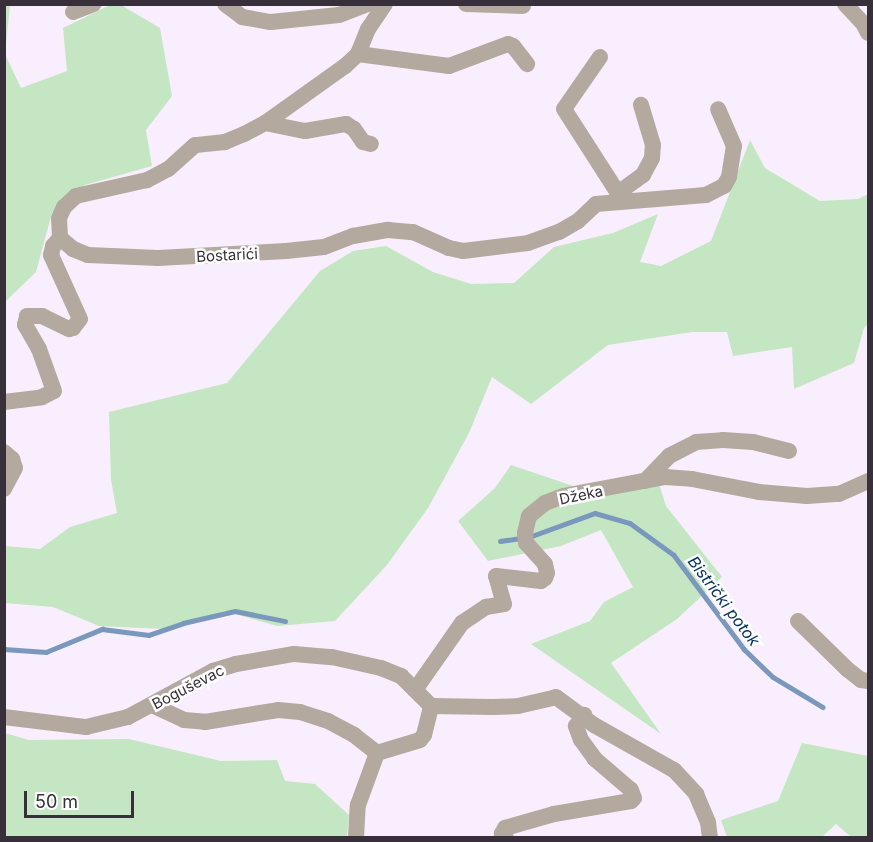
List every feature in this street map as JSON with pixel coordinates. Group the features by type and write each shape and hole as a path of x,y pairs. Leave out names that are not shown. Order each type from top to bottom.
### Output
{"street":[{"path":"73,12 94,4"},
{"path":"225,4 242,17 271,22 339,15 367,4"},
{"path":"4,402 52,394 54,391 25,320 27,315 34,314 63,328 74,328 78,324 80,315 51,255 53,246 60,238 59,218 64,207 76,196 147,180 168,170 195,145 225,142 265,123 358,54 368,29 385,4"},
{"path":"466,4 523,6"},
{"path":"845,4 863,23 868,33"},
{"path":"358,54 448,66 508,44 513,46 527,64"},
{"path":"600,57 564,109 621,198 643,175 652,158 653,145 641,105"},
{"name":"Bostarići","path":"60,238 73,249 88,255 158,258 212,257 324,247 352,236 388,230 413,232 449,248 475,250 528,243 559,232 578,221 596,204 621,198 706,195 724,186 732,170 734,146 718,109"},
{"path":"265,123 305,131 346,124 354,129 363,141 370,144"},
{"path":"644,482 669,456 696,442 723,440 753,442 789,452"},
{"path":"4,452 12,459 15,468 4,489"},
{"name":"Džeka","path":"415,690 462,623 486,607 504,604 496,576 541,581 545,578 547,573 545,564 526,538 529,516 545,504 563,496 665,477 692,479 759,492 807,496 839,494 868,482"},
{"path":"798,621 847,669 861,680 868,681"},
{"name":"Boguševac","path":"4,717 86,727 128,717 213,671 255,659 294,654 332,657 381,668 401,676 431,706"},
{"path":"377,753 420,740 424,735 431,706 502,707 556,697 594,724 674,770 696,794 708,822 710,837"},
{"path":"152,705 184,720 205,722 278,710 300,712 328,721 354,735 377,753"},
{"path":"506,837 502,834 506,828 554,814 631,801 634,798 631,790 595,759 581,740 576,726 584,715"},
{"path":"356,837 358,805 377,753"}],"green space":[{"path":"5,5 10,5 5,54"},
{"path":"110,5 121,5 160,28 172,96 146,130 152,166 85,185 52,213 36,272 5,302 5,54 21,88 67,71 63,28"},
{"path":"750,140 765,168 820,201 858,199 868,194 868,324 864,328 854,363 794,389 792,347 733,356 727,332 692,332 608,345 531,404 492,377 469,433 428,508 387,565 335,621 277,626 225,611 163,629 99,626 53,607 5,603 4,546 40,549 70,527 117,513 111,480 109,412 227,383 320,271 353,251 386,246 433,272 471,284 514,283 554,247 613,233 658,214 640,262 661,266 711,241"},
{"path":"511,465 597,494 655,471 666,506 722,577 677,619 611,663 661,734 531,644 590,621 604,602 633,587 601,530 561,546 488,561 458,521 495,488"},
{"path":"5,733 29,740 129,739 221,761 277,760 285,781 315,784 349,815 347,837 5,837"},
{"path":"802,743 868,756 868,837 851,837 836,824 822,837 727,837 721,820 778,801"}],"waterway":[{"name":"Bistrički potok","path":"529,537 595,513 630,523 674,555 744,649 773,677 823,707"},
{"name":"Bistrički potok","path":"500,541 521,538"},
{"name":"Bistrički potok","path":"4,649 46,652 102,629 149,635 183,623 235,611 285,621"}]}
